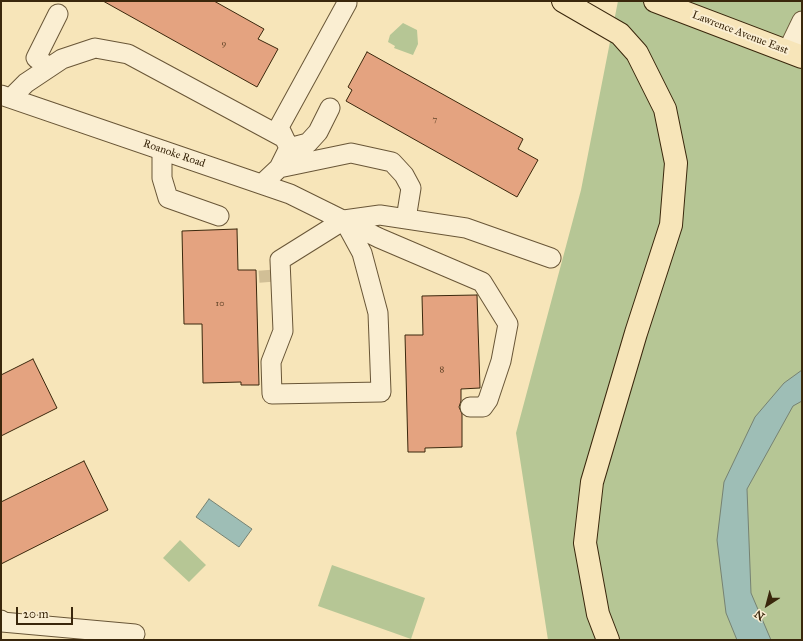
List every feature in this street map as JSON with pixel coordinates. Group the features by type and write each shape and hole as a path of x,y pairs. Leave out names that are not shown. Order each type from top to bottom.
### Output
{"main road":[{"path":"563,1 620,34 637,53 665,108 676,163 671,226 636,333 592,482 585,543 598,614 608,640"},
{"name":"Lawrence Avenue East","path":"655,1 739,32 794,55"}],"street":[{"path":"262,184 279,168 286,143 279,127 347,3"},
{"path":"49,67 36,58 58,14"},
{"path":"794,55 802,21"},
{"path":"6,97 62,59 95,48 128,54 286,143 308,143 318,132 330,108"},
{"name":"Roanoke Road","path":"6,97 290,194 379,238 482,282 508,324 501,361 488,400 483,407 470,407"},
{"path":"162,150 162,178 168,198 218,216"},
{"path":"279,168 351,154 392,162 404,175 412,188 406,219"},
{"path":"344,220 362,253 378,313 381,392 272,394 271,362 283,331 282,317 272,271 344,220 380,215 466,228 552,258"},
{"path":"1,620 2,622 135,634"}],"green space":[{"path":"618,1 802,1 802,640 548,640 516,433 581,190"},
{"path":"403,23 417,30 418,44 413,55 394,48 395,46 388,42 390,35"},
{"path":"180,540 206,565 189,582 163,558"},
{"path":"332,565 425,598 411,639 318,606"}],"water":[{"path":"802,370 802,401 793,406 747,489 751,593 771,640 737,640 726,613 717,540 724,482 755,417 784,383"},
{"path":"209,499 252,529 239,547 196,517"}],"building":[{"path":"103,1 214,1 264,29 258,39 278,49 257,87"},
{"path":"367,52 523,139 518,149 538,160 517,197 346,101 352,90 348,87"},
{"path":"237,229 238,270 256,270 259,385 241,385 241,382 203,383 202,324 184,324 182,231"},
{"path":"477,295 480,388 461,389 461,401 459,407 462,414 462,447 425,448 425,452 408,452 405,335 423,335 422,296"},
{"path":"33,359 57,408 1,436 1,375"},
{"path":"84,461 108,510 1,564 1,502"}],"tunnel":[{"path":"268,270 269,282"}]}
